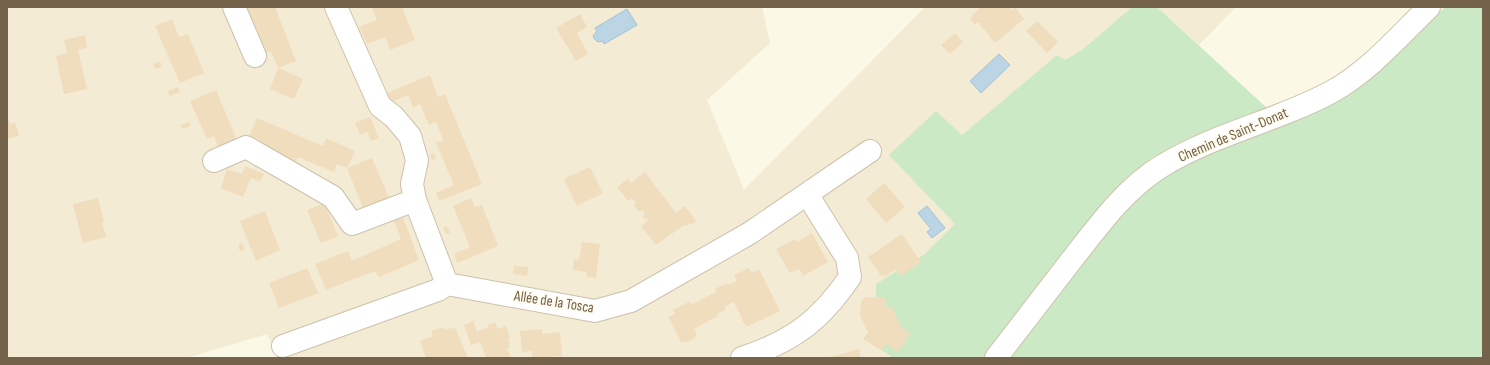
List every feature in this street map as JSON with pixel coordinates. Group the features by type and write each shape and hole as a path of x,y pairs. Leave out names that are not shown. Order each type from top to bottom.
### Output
{"street":[{"path":"234,7 255,56"},
{"path":"283,346 438,290 447,284 415,200 412,184 416,160 410,136 394,117 380,106 336,7"},
{"name":"Chemin de Saint-Donat","path":"996,358 1110,212 1136,185 1161,166 1203,145 1300,108 1335,90 1367,67 1429,7"},
{"path":"214,161 246,147 333,197 352,224 415,200"},
{"name":"Allée de la Tosca","path":"447,284 595,311 631,301 750,233 870,150"},
{"path":"742,358 762,351 795,335 823,313 839,294 850,277 847,258 807,194"}],"shaded area":[{"path":"7,7 762,7 770,43 707,100 744,190 925,7 1132,7 1082,50 1065,60 1057,55 962,135 927,194 1017,286 984,358 277,358 267,334 187,358 7,358"},
{"path":"1157,7 1236,7 1199,45"}],"green space":[{"path":"1132,7 1157,7 1268,109 1208,131 1153,157 1128,177 1090,219 984,358 894,358 876,347 876,284 925,254 955,224 889,155 936,111 962,135 1057,55 1065,60 1082,50"},
{"path":"1445,7 1483,7 1483,358 1011,358 1076,272 1115,224 1140,196 1164,174 1231,145 1285,125 1343,96 1412,38"}],"water":[{"path":"627,9 637,25 604,44 603,41 598,42 593,36 597,31 595,28"},
{"path":"999,54 1010,65 981,93 970,81"},
{"path":"927,206 945,228 932,238 927,232 931,229 918,213"}],"building":[{"path":"245,7 275,7 296,61 278,68 271,51 262,54"},
{"path":"402,7 415,40 390,50 385,37 367,44 359,27 377,20 372,8"},
{"path":"981,7 1010,7 1012,10 1015,7 1024,19 995,43 978,22 975,24 970,19 973,16 972,15"},
{"path":"580,14 587,27 577,33 588,54 576,61 556,28"},
{"path":"172,19 179,37 188,34 204,73 180,83 155,26"},
{"path":"1037,21 1058,42 1047,53 1026,31"},
{"path":"955,33 963,42 950,54 941,45"},
{"path":"85,35 87,48 78,50 87,89 64,94 56,56 67,53 64,40"},
{"path":"160,61 162,67 155,69 153,64"},
{"path":"278,68 303,79 294,99 270,89"},
{"path":"430,75 438,97 445,94 482,184 439,201 436,193 454,185 436,143 443,140 436,122 429,125 420,104 413,107 408,95 391,102 387,93"},
{"path":"178,87 180,92 170,96 168,91"},
{"path":"216,90 239,145 220,152 214,136 207,139 190,101"},
{"path":"7,116 10,124 15,122 19,136 7,139"},
{"path":"370,117 379,138 371,141 367,132 360,135 355,123"},
{"path":"257,118 323,146 326,138 355,151 347,168 337,164 334,172 298,157 295,164 256,148 259,140 249,136"},
{"path":"189,122 191,126 182,129 181,125"},
{"path":"434,153 436,159 432,161 430,155"},
{"path":"372,158 389,198 382,201 385,208 366,216 347,168"},
{"path":"245,166 264,174 260,182 251,178 243,197 221,188 227,169 242,174"},
{"path":"590,167 603,193 577,206 564,179"},
{"path":"645,172 676,213 685,206 697,222 684,225 656,245 641,226 649,220 648,218 646,220 643,216 645,214 642,210 639,212 634,205 636,203 632,198 628,201 617,187 628,179 631,183"},
{"path":"884,183 905,207 886,223 866,199"},
{"path":"98,198 106,237 83,243 73,204"},
{"path":"471,198 475,207 482,205 498,246 457,263 454,254 470,247 453,206"},
{"path":"324,203 338,236 321,243 307,210"},
{"path":"265,211 280,250 256,261 240,221"},
{"path":"403,218 419,260 379,277 375,271 326,290 315,264 348,251 352,261 401,239 394,221"},
{"path":"447,226 450,233 446,234 443,227"},
{"path":"812,233 828,262 803,276 799,269 790,273 776,249 795,239 797,242"},
{"path":"902,234 921,262 901,276 896,269 884,277 883,274 881,276 868,257"},
{"path":"582,242 600,244 596,278 586,277 587,272 573,270 574,259 579,260"},
{"path":"242,243 245,249 240,251 238,245"},
{"path":"514,266 528,267 527,276 513,274"},
{"path":"307,268 318,293 279,308 269,283"},
{"path":"749,268 752,273 759,269 780,311 746,327 734,302 724,307 725,310 717,314 718,316 694,329 697,335 693,339 687,342 681,342 668,317 675,314 673,310 689,302 693,304 716,292 715,289 727,283 728,285 737,281 734,275"},
{"path":"865,297 886,298 886,308 891,306 902,328 910,333 898,352 886,344 882,351 863,339 868,332 860,316 861,301"},
{"path":"473,321 477,332 495,322 497,329 506,326 510,338 508,339 510,347 507,348 511,358 486,358 480,342 471,345 464,325"},
{"path":"444,327 445,330 455,327 468,358 426,358 420,341 433,336 431,331"},
{"path":"542,329 542,334 560,332 562,356 532,358 532,351 522,352 520,331"},
{"path":"859,349 861,358 827,358"}]}
